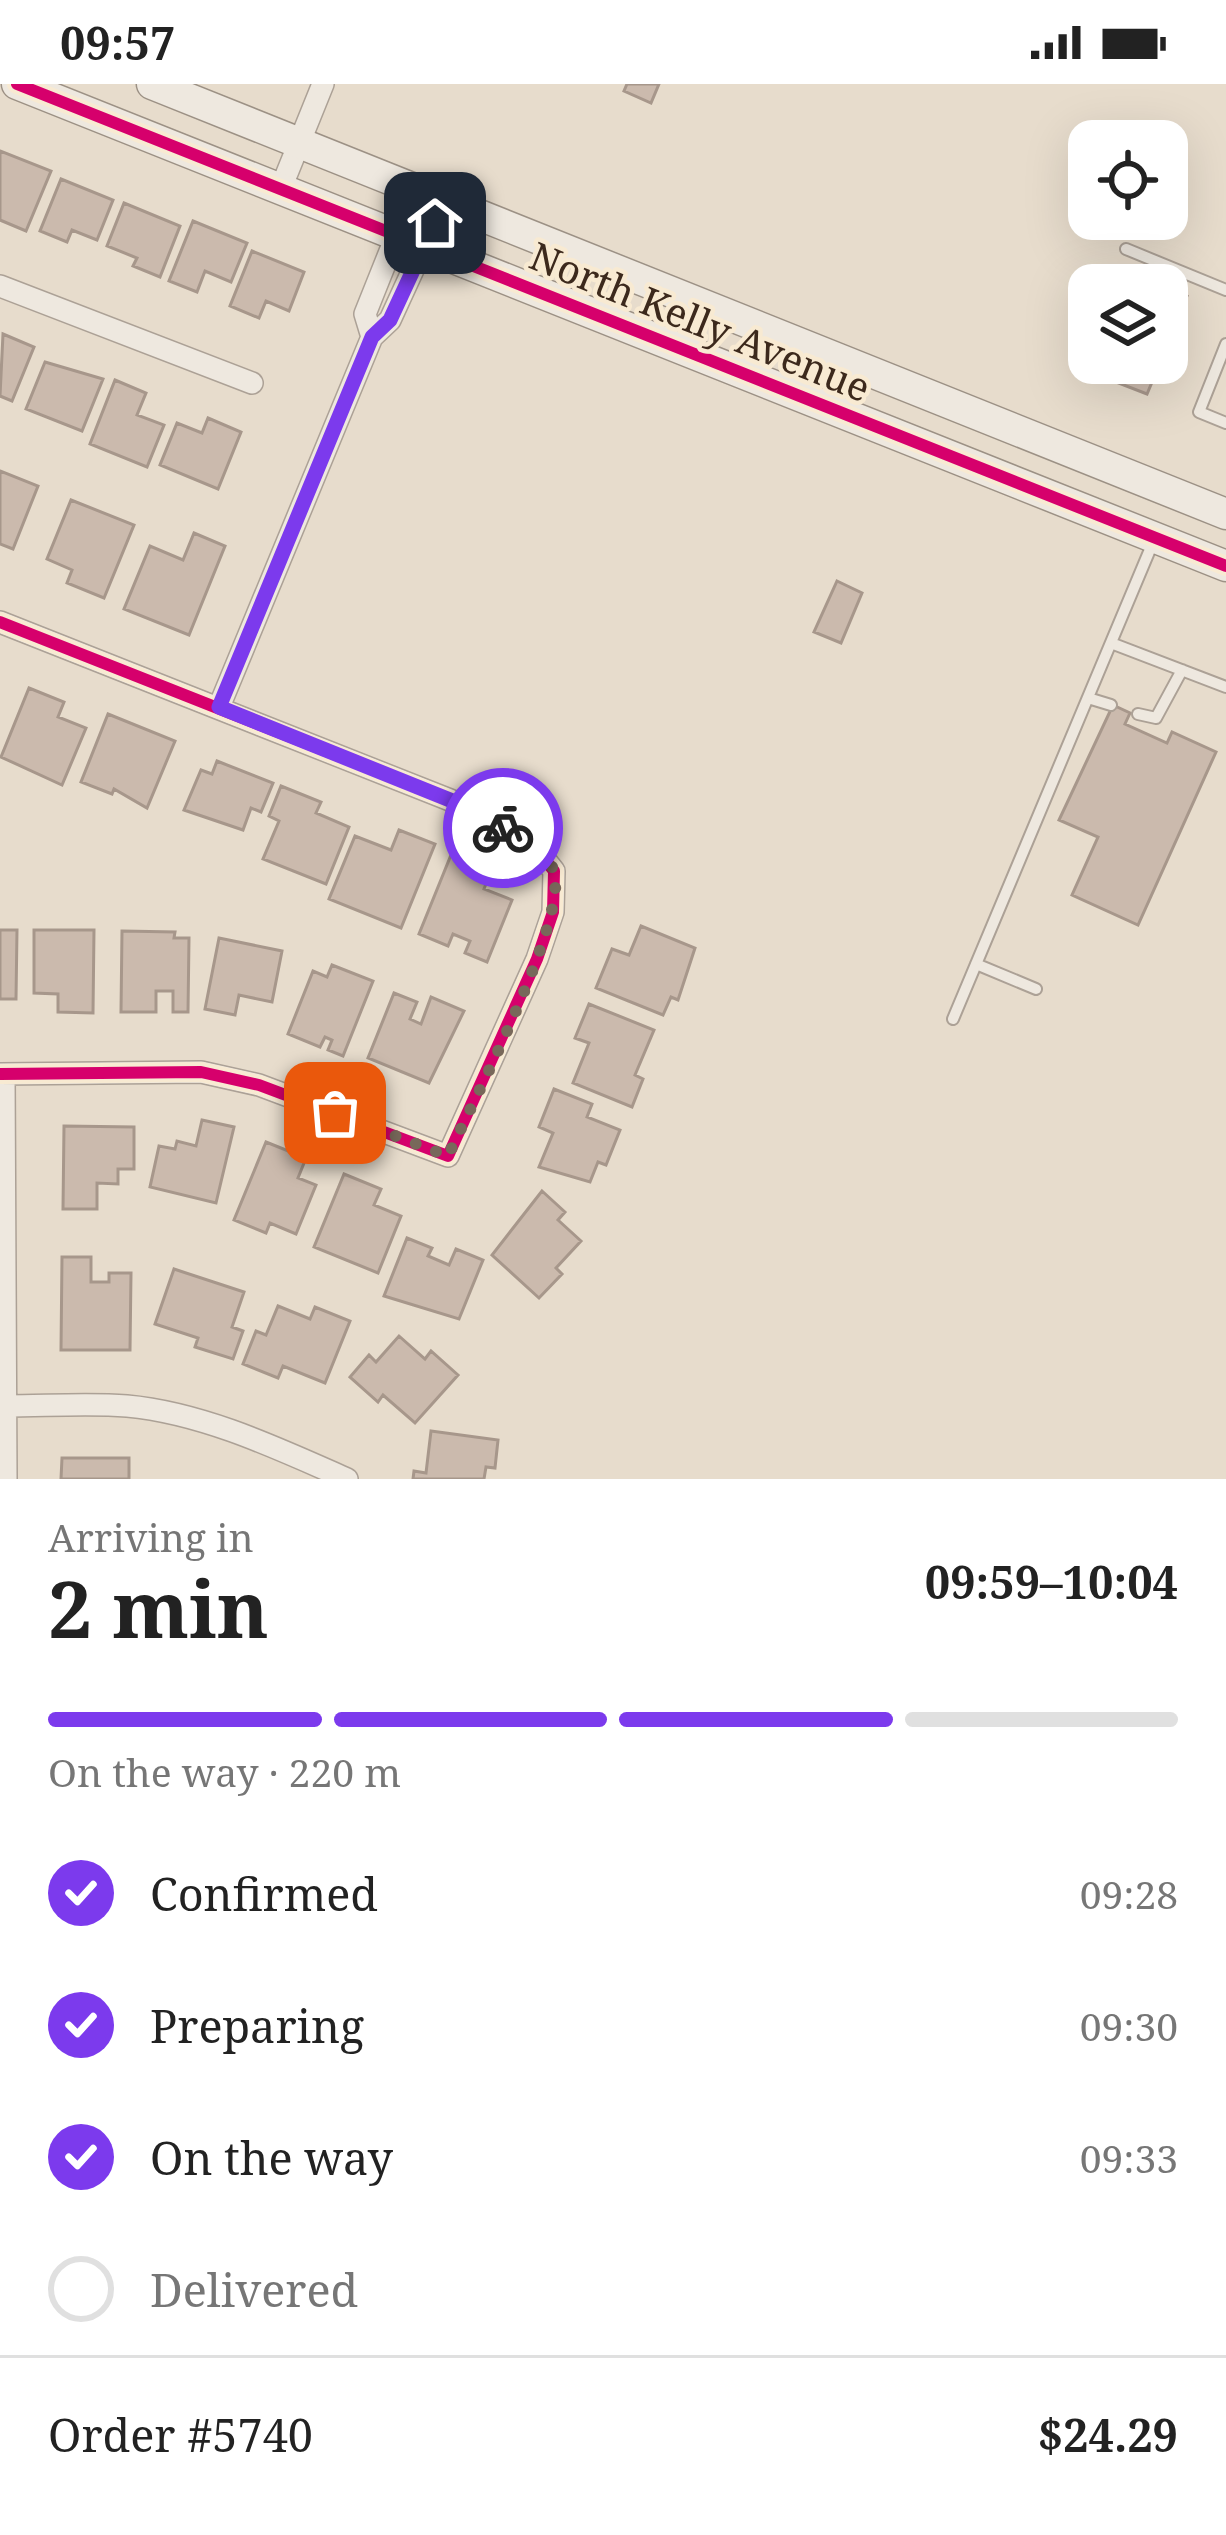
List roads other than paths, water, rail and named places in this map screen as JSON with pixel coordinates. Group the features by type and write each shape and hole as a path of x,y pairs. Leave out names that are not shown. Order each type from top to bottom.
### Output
{"street":[{"name":"North Kelly Avenue","path":"17,84 1226,566"},
{"name":"North Kelly Avenue","path":"152,84 1226,514"},
{"path":"281,188 322,84"},
{"path":"219,707 372,337 390,320 411,240 416,189"},
{"path":"372,337 365,314 411,240 445,200"},
{"path":"0,286 251,383"},
{"path":"0,622 450,800 531,842 554,871 553,912 537,959 448,1156 259,1085 201,1072 2,1074 6,1479"},
{"path":"6,1406 126,1406 177,1414 282,1450 346,1479"}],"lane":[{"path":"1126,250 1226,290"},
{"path":"1226,344 1199,412 1226,423"},
{"path":"952,1019 1156,537"},
{"path":"1111,643 1226,687"},
{"path":"1138,714 1156,718 1182,670"},
{"path":"1088,698 1111,705"},
{"path":"976,964 1036,989"}]}
